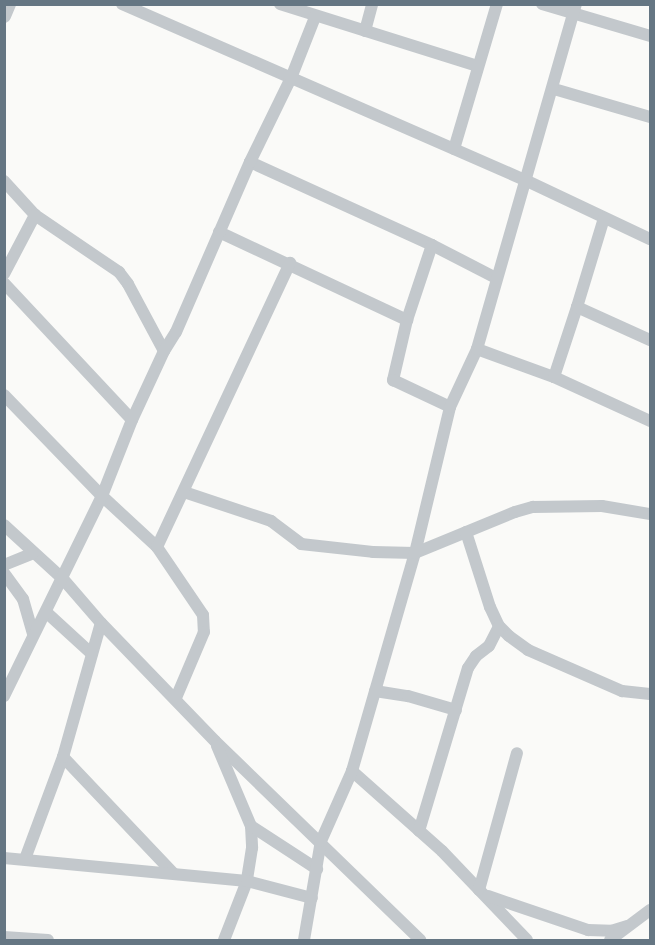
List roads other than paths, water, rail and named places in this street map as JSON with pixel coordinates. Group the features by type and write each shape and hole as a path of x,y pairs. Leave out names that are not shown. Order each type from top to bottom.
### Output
{"street":[{"path":"4,16 9,4"},
{"path":"280,4 315,17 478,66"},
{"path":"366,32 372,4"},
{"path":"454,149 497,4"},
{"path":"542,4 575,9 651,36"},
{"path":"126,5 525,180 651,239"},
{"path":"304,940 321,841 352,771 415,554 450,407 477,349 525,180 554,89 575,9"},
{"path":"4,696 102,495 132,420 164,351 176,332 250,162 291,78 315,17"},
{"path":"554,89 651,117"},
{"path":"250,162 432,245 496,278"},
{"path":"4,181 35,214 119,272 128,284 164,351"},
{"path":"4,274 35,214"},
{"path":"554,377 604,218"},
{"path":"219,232 291,263 407,320"},
{"path":"432,245 407,320 393,380 450,407"},
{"path":"157,547 291,263"},
{"path":"4,283 132,420"},
{"path":"577,307 651,340"},
{"path":"477,349 554,377 651,421"},
{"path":"4,395 102,495 157,547 204,619 204,632 176,698"},
{"path":"184,492 271,521 301,544 335,549 415,554 515,512 534,507 602,506 651,514"},
{"path":"4,525 63,579 101,623 176,698 215,741 321,841 420,940"},
{"path":"466,532 490,608 499,626 528,650 622,691 651,694"},
{"path":"4,565 33,553"},
{"path":"4,573 23,599 33,634"},
{"path":"46,612 92,654"},
{"path":"25,860 63,757 101,623"},
{"path":"419,831 444,740 456,710 468,668 489,646 499,626"},
{"path":"375,691 408,696 456,710"},
{"path":"215,741 251,826 252,848 247,881 224,940"},
{"path":"481,893 517,753"},
{"path":"63,757 173,873"},
{"path":"352,771 419,831 527,940"},
{"path":"251,826 317,869"},
{"path":"4,858 247,881 312,898"},
{"path":"481,893 588,930 611,931 627,926"},
{"path":"610,940 650,911"},
{"path":"4,937 48,940"}]}
